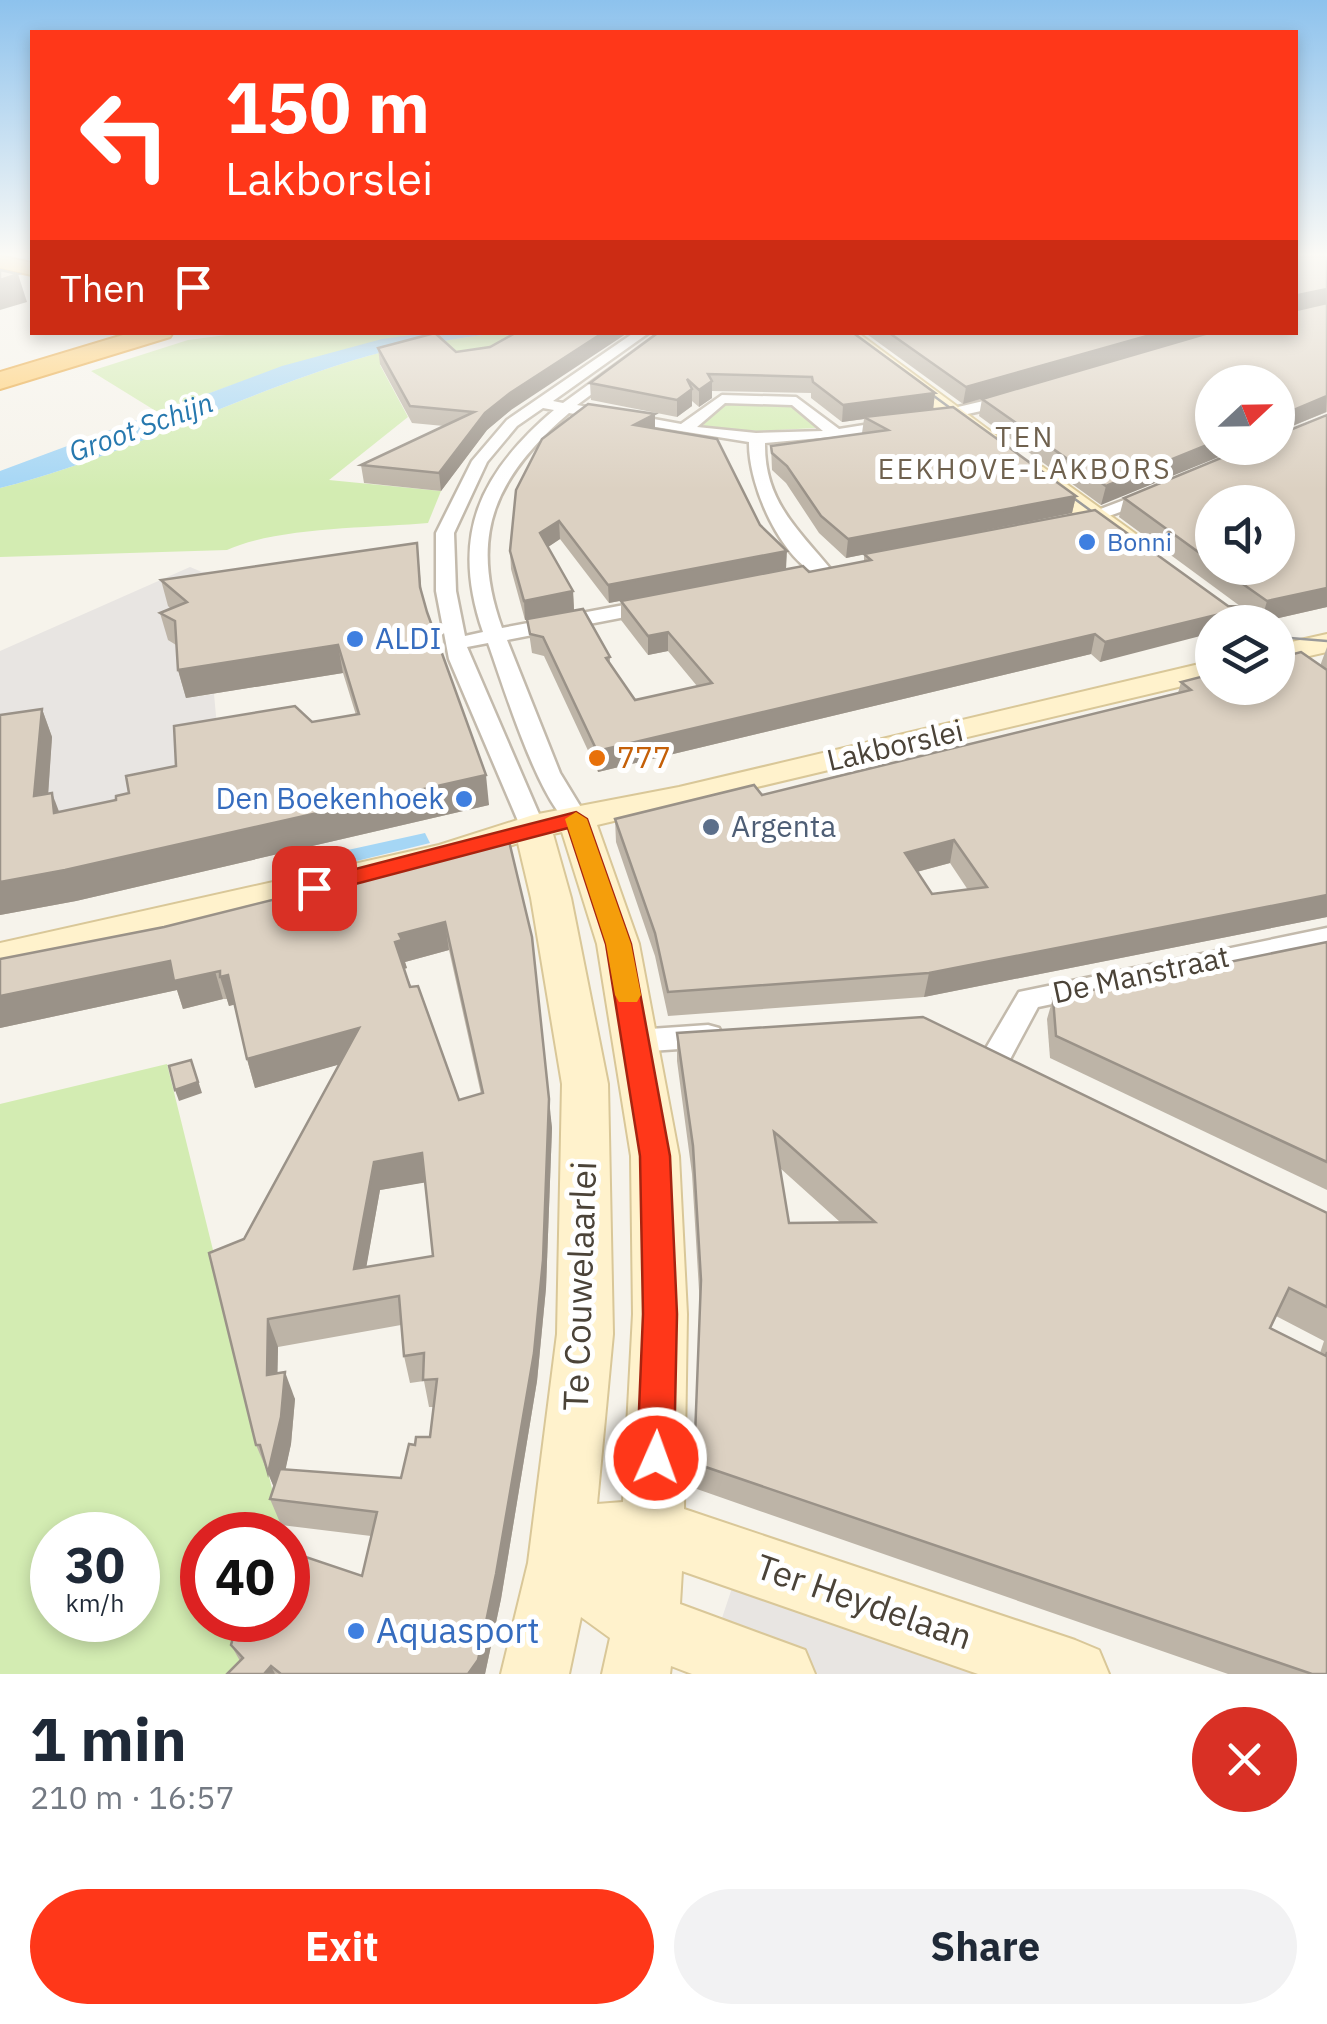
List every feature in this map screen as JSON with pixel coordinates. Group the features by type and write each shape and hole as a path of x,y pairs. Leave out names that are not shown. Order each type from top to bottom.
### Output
{"highway":[{"path":"0,360 86,335"},
{"path":"0,381 151,335"}],"street":[{"path":"557,830 502,762 458,659 446,591 447,529 480,461 512,423 639,335"},
{"path":"557,830 542,754 480,584 480,530 507,468 566,407 666,335"},
{"path":"848,335 1152,559"},
{"path":"536,403 757,438 832,432 955,414 1025,395"},
{"path":"686,428 722,399 796,400 832,432"},
{"path":"757,438 760,485 776,518 824,572"},
{"path":"1054,526 1096,518 1162,490"},
{"path":"447,529 480,530"},
{"path":"458,643 670,602"},
{"path":"1295,649 1327,643"},
{"path":"1295,663 1312,676"},
{"name":"Lakborslei","path":"557,830 1195,674"},
{"path":"502,762 526,765 542,754"},
{"path":"0,958 177,920 450,854 470,845 557,830"},
{"name":"Te Couwelaarlei","path":"535,1674 561,1551 586,1334 585,1084 575,892 557,830"},
{"name":"Te Couwelaarlei","path":"575,892 618,944 655,1156 660,1314 653,1530 641,1649"},
{"name":"De Manstraat","path":"998,1054 1011,1036 1015,1015 1028,999 1327,938"},
{"path":"636,1041 732,1034"},
{"path":"968,1041 1032,1072"},
{"path":"653,1530 561,1551 641,1649 780,1674"},
{"name":"Ter Heydelaan","path":"653,1530 1075,1674"}],"green space":[{"path":"226,335 418,335 292,366 159,413 91,371 188,340"},
{"path":"483,335 544,335 503,362 380,365 408,417 329,480 441,491 428,523 298,533 227,550 0,557 0,488 93,459 321,371 416,345"},
{"path":"726,402 791,404 816,428 757,431 702,426"},
{"path":"167,1064 278,1512 180,1512 180,1642 250,1642 242,1674 0,1674 0,1104"}],"shaded area":[{"path":"412,545 420,569 169,606 194,629 169,640 183,650 186,698 214,694 219,748 185,795 46,826 0,746 0,651 190,567 202,572 228,571"},
{"path":"735,1579 992,1674 818,1674 716,1636"}],"water":[{"name":"Groot Schijn","path":"483,335 368,356 275,387 93,459 0,488 0,471 282,366 382,339"},
{"path":"425,833 430,843 320,870 316,857"}],"building":[{"path":"1327,334 1327,396 1295,410 1295,365 1195,365 1195,450 1106,486 982,399 1202,335"},
{"path":"427,335 437,335 456,352 490,347 512,335 599,335 485,413 439,473 361,465 474,412 410,406 378,348"},
{"path":"655,335 856,335 935,393 843,405 813,382 812,377 708,374 712,381 699,390 687,379 692,389 677,400 590,383"},
{"path":"892,335 1150,335 966,387"},
{"path":"588,404 655,414 634,425 717,439 760,525 787,551 608,585 559,521 540,533 573,591 524,601 510,551 516,490 542,439"},
{"path":"953,407 1076,496 848,539 821,516 787,466 772,453 771,446 888,430 864,417"},
{"path":"1327,415 1327,588 1267,601 1244,585 1295,585 1295,485 1195,485 1195,550 1124,498 1204,465 1295,465 1295,428"},
{"path":"1095,510 1227,605 1195,605 1195,620 1105,642 1095,634 597,751 543,637 530,634 527,619 583,609 610,657 606,658 635,700 712,683 668,632 648,636 621,601 803,566 809,572 871,560 864,554"},
{"path":"417,543 420,587 427,612 486,775 0,882 0,715 42,709 34,796 52,793 54,813 116,800 116,796 129,793 126,776 176,766 174,726 295,706 312,722 359,714 338,645 178,670 175,621 160,613 187,602 161,580"},
{"path":"1301,652 1327,670 1327,895 929,973 668,992 655,933 615,819 754,785 762,795 1191,690 1181,682 1195,678 1195,705 1295,705 1295,654","holes":["954,840 987,887 932,894 905,853"]},
{"path":"509,841 532,937 549,1099 543,1260 534,1353 496,1574 478,1660 468,1674 281,1674 271,1666 264,1674 227,1674 243,1658 232,1642 310,1642 310,1558 362,1576 377,1512 270,1499 280,1469 401,1478 409,1444 415,1445 416,1437 430,1437 437,1379 423,1380 424,1353 404,1356 399,1296 268,1319 267,1375 285,1372 281,1417 268,1473 260,1445 256,1445 209,1253 244,1239 359,1028 247,1059 228,975 220,977 220,971 174,981 170,961 0,996 0,959 164,927","holes":["445,922 483,1093 459,1100 418,986 410,987 395,942 402,940 399,934","422,1153 433,1256 354,1269 374,1162"]},
{"path":"1327,942 1327,1162 1056,1036 1053,998"},
{"path":"923,1017 1327,1213 1327,1307 1289,1288 1270,1328 1326,1356 1327,1352 1327,1674 1312,1674 694,1463 701,1280 693,1146 677,1033","holes":["774,1132 875,1222 789,1223"]},
{"path":"191,1060 198,1082 175,1090 169,1066"}],"tram line":[{"path":"912,380 972,424"},
{"path":"1053,483 1113,527"},
{"path":"1295,638 1327,641"}],"slow traffic":[{"path":"576,819 618,944 628,995"}],"place":[{"name":"Bonni","path":"1087,542"},
{"name":"ALDI","path":"355,639"},
{"name":"777","path":"597,758"},
{"name":"Den Boekenhoek","path":"464,799"},
{"name":"Argenta","path":"711,827"},
{"name":"Aquasport","path":"356,1631"}],"district":[{"name":"TEN EEKHOVE-LAKBORS","path":"1025,453"}],"route":[{"path":"314,888 576,819 618,944 655,1156 660,1314 656,1458"}]}
